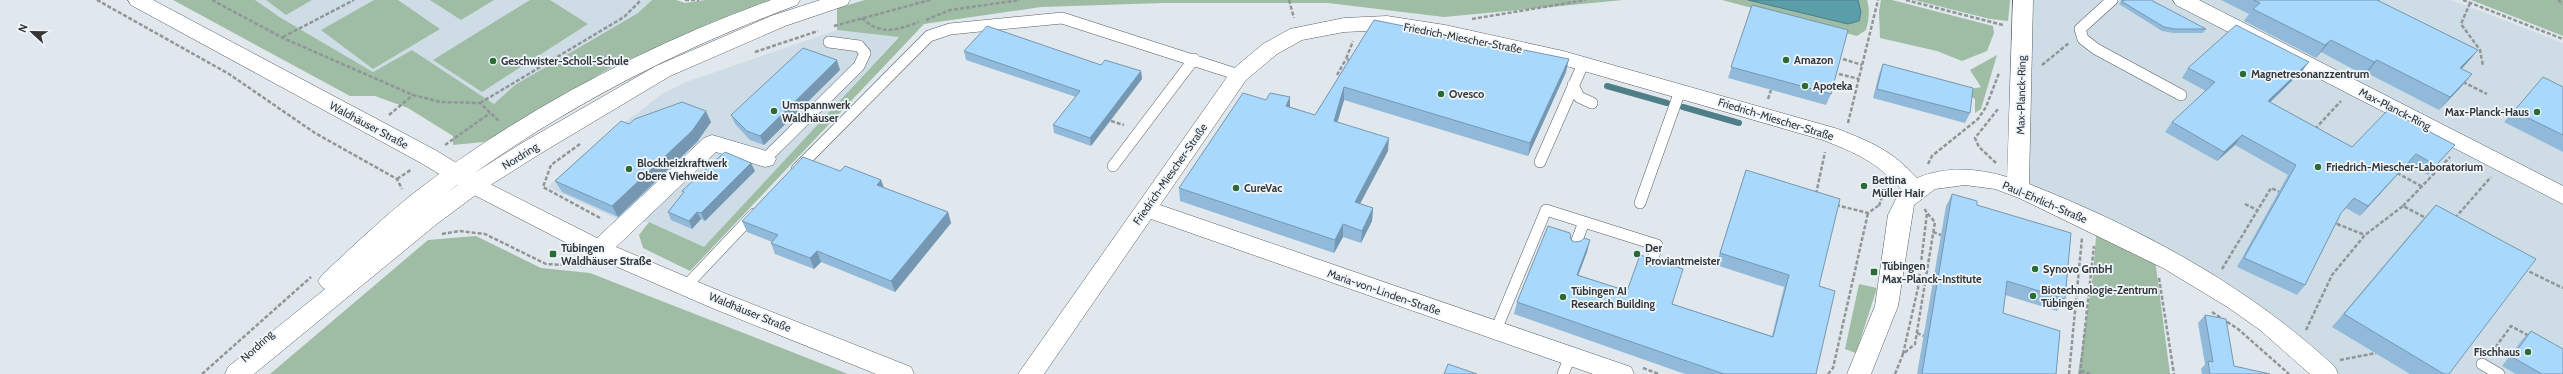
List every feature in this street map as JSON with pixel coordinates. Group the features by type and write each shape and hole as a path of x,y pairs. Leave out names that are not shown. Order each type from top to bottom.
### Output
{"street":[{"name":"Waldhäuser Straße","path":"138,0 429,157 594,257 686,286 902,374"},
{"name":"Nordring","path":"237,374 430,217 465,180 557,110 669,49 790,0"},
{"name":"Nordring","path":"228,374 410,209 575,122 663,71 756,30 840,0"},
{"name":"Max-Planck-Ring","path":"2018,184 2023,0"},
{"name":"Max-Planck-Ring","path":"2183,0 2563,196"},
{"name":"Friedrich-Miescher-Straße","path":"1030,374 1239,75 1270,49 1298,34 1344,25 1387,23 1445,32 1583,64 1837,136 1872,151 1892,164 1918,189"},
{"path":"594,257 621,228 712,143 765,159"},
{"name":"Paul-Ehrlich-Straße","path":"1918,189 1942,179 1971,177 2018,184 2154,252 2226,295 2259,316 2315,363"},
{"path":"1859,374 1876,340 1888,297 1900,213 1904,201 1918,189"},
{"name":"Maria-von-Linden-Straße","path":"1146,209 1496,330 1566,365 1622,374"}],"lane":[{"path":"2112,0 2080,29 2083,39 2096,49 2181,95"},
{"path":"789,178 916,47 929,36 938,32 1062,18 1194,59 1239,75"},
{"path":"765,159 859,66 865,52 859,46 829,42"},
{"path":"1113,166 1194,59"},
{"path":"1540,162 1583,64"},
{"path":"1573,85 1579,97 1592,103"},
{"path":"1640,203 1680,91"},
{"path":"686,286 762,206"},
{"path":"1496,330 1546,210 1657,245 1649,272"},
{"path":"1574,248 1584,222"},
{"path":"2482,364 2499,374"}],"path":[{"path":"97,0 229,74 314,133 397,179 403,188 396,201 410,209"},
{"path":"212,0 283,38 413,95 441,102 480,103 624,17 641,0"},
{"path":"283,38 354,0"},
{"path":"685,0 699,0"},
{"path":"833,27 930,0"},
{"path":"1289,0 1292,13"},
{"path":"1468,20 1586,0"},
{"path":"1815,199 1859,79 1878,0"},
{"path":"1906,0 2001,25 2001,32"},
{"path":"2463,0 2563,39"},
{"path":"2558,0 2563,4"},
{"path":"2470,3 2461,24 2480,50 2483,66"},
{"path":"1337,75 1346,59 1360,24"},
{"path":"754,52 825,29"},
{"path":"2058,53 2069,42"},
{"path":"1346,59 1356,62"},
{"path":"1843,60 1862,65"},
{"path":"1903,354 1915,344 1926,285 1933,232 1934,222 1927,213 1918,189 1926,166 1932,156 1978,119 1986,107 1990,93 1998,81 2000,67 2000,82"},
{"path":"1840,74 1859,79"},
{"path":"2460,80 2487,94"},
{"path":"2315,129 2353,87"},
{"path":"374,128 413,95"},
{"path":"480,103 503,125"},
{"path":"1999,105 1993,118 1980,127 1975,138 1976,142 2018,184"},
{"path":"450,141 490,114"},
{"path":"2309,125 2322,132"},
{"path":"583,142 551,165 543,187 569,203 621,228"},
{"path":"2376,353 2315,363 2306,330 2332,275 2365,235 2403,206 2423,187 2462,144"},
{"path":"2396,172 2423,187"},
{"path":"2450,224 2492,176"},
{"path":"2226,295 2220,273 2271,188 2284,194"},
{"path":"1830,203 1868,213"},
{"path":"2245,204 2257,210"},
{"path":"1828,374 1833,368 1868,213 1879,206 1900,213"},
{"path":"2403,206 2427,219"},
{"path":"1895,374 1903,354 1918,288 1927,213"},
{"path":"2332,215 2338,218 2338,225"},
{"path":"2090,221 2081,373 2090,374"},
{"path":"2069,374 2090,221"},
{"path":"2333,223 2365,235"},
{"path":"435,235 458,230 488,232 542,263 594,257"},
{"path":"1933,232 1941,235"},
{"path":"2522,267 2563,288"},
{"path":"202,374 314,275"},
{"path":"2164,279 2158,275 2174,374"},
{"path":"2208,308 2238,329 2289,374"},
{"path":"2482,364 2511,326 2530,337"},
{"path":"1917,333 1924,336"}],"shaded area":[{"name":"Geschwister-Scholl-Schule","path":"255,0 652,0 638,13 515,85 494,104 412,50 373,72 281,18"},
{"path":"2016,0 2452,0 2563,43 2563,374 2330,374 2279,330 2007,181 2012,26"},
{"path":"837,30 899,36 704,248 649,222 624,222 547,187 585,153 662,94 686,82"}],"green space":[{"path":"173,0 255,0 281,18 373,72 412,50 494,104 515,85 638,13 652,0 676,0 685,3 705,0 769,0 715,21 612,67 484,142 453,145 453,136 408,108 375,96 350,96"},
{"path":"266,0 312,0 286,15"},
{"path":"374,0 398,0 440,29 373,69 321,30"},
{"path":"430,0 494,0 461,20"},
{"path":"530,0 550,0 588,24 482,92 433,60"},
{"path":"865,0 1623,0 1444,17 1328,3 1163,3 1041,7 924,24 690,271 643,248 639,235 649,222 704,247 899,37 837,30 837,8"},
{"path":"1722,0 1867,0 1869,8 1868,19 1866,30 1857,36"},
{"path":"1881,0 1892,0 1993,26 1994,33 1987,51 1962,61 1937,51 1880,38 1879,11"},
{"path":"1914,0 2010,0 2008,21 1990,19"},
{"path":"2471,0 2563,0 2563,36"},
{"path":"1997,55 1981,109 1975,113 1975,99 1961,91 1981,87 1970,70"},
{"path":"2097,224 2154,252 2170,374 2078,374 2093,275"},
{"path":"476,236 541,268 590,273 848,374 270,374 428,240"},
{"path":"1859,284 1877,288 1856,353 1845,349"}],"water":[{"path":"1748,0 1858,0 1861,12 1859,21 1848,24"}],"building":[{"path":"2151,0 2206,29 2175,29 2164,27 2121,1"},
{"path":"2254,0 2377,0 2478,50 2460,68 2472,74 2450,97 2377,60 2374,62 2331,40 2325,45 2253,9 2260,3"},
{"name":"Amazon","path":"1752,5 1848,30 1831,94 1731,67"},
{"path":"1374,20 1569,59 1530,143 1344,87 1334,121 1389,138 1355,202 1373,208 1362,231 1343,224 1335,240 1179,188 1243,93 1266,100 1270,93 1290,97 1286,106 1315,115"},
{"path":"2236,25 2309,62 2268,101 2352,147 2388,110 2455,145 2436,165 2416,154 2368,206 2354,198 2341,213 2305,285 2244,258 2296,165 2242,135 2224,152 2172,122 2215,82 2188,68"},
{"path":"987,26 1101,65 1105,60 1141,71 1090,138 1053,125 1080,91 964,51"},
{"name":"Umspannwerk Waldhäuser","path":"803,48 837,60 760,136 747,131 731,115"},
{"path":"1883,64 1973,88 1970,113 1877,89"},
{"path":"2543,77 2563,87 2563,135 2514,111"},
{"name":"Blockheizkraftwerk Obere Viehweide","path":"682,102 706,111 692,131 612,206 555,181 621,121 629,124 635,119"},
{"path":"725,152 751,163 701,213 697,212 689,221 668,212 684,192 682,191"},
{"path":"803,157 840,171 845,166 881,180 877,185 948,212 891,281 817,251 810,258 771,243 778,235 742,221"},
{"path":"1746,170 1840,199 1819,286 1835,291 1816,374 1724,374 1517,302 1548,226 1570,233 1571,240 1575,242 1581,241 1584,238 1590,240 1577,275 1627,291 1640,255 1646,257 1646,262 1650,266 1655,266 1660,262 1683,269 1672,304 1773,337 1789,275 1720,253"},
{"name":"Biotechnologie-Zentrum Tübingen","path":"1952,194 1977,201 1977,205 2071,233 2065,299 2007,281 2003,313 2060,331 2056,374 1922,374"},
{"path":"2436,205 2536,259 2449,374 2444,374 2344,314"},
{"path":"2205,315 2226,319 2234,366 2270,374 2210,374 2208,361 2213,362"},
{"name":"Fischhaus","path":"2531,331 2563,349 2563,374 2542,374 2512,357"},
{"path":"1448,364 1477,374 1444,374"}],"waterway":[{"path":"1607,86 1667,103"},
{"path":"1683,107 1739,123"}],"place":[{"name":"Amazon","path":"1786,60"},
{"name":"Geschwister-Scholl-Schule","path":"493,61"},
{"name":"Magnetresonanzzentrum","path":"2243,74"},
{"name":"Apoteka","path":"1805,86"},
{"name":"Ovesco","path":"1441,94"},
{"name":"Umspannwerk Waldhäuser","path":"774,111"},
{"name":"Max-Planck-Haus","path":"2537,112"},
{"name":"Friedrich-Miescher-Laboratorium","path":"2318,167"},
{"name":"Blockheizkraftwerk Obere Viehweide","path":"629,169"},
{"name":"Bettina Müller Hair","path":"1864,186"},
{"name":"CureVac","path":"1236,188"},
{"name":"Tübingen Waldhäuser Straße","path":"553,254"},
{"name":"Der Proviantmeister","path":"1637,254"},
{"name":"Synovo GmbH","path":"2035,269"},
{"name":"Tübingen Max-Planck-Institute","path":"1874,272"},
{"name":"Biotechnologie-Zentrum Tübingen","path":"2033,296"},
{"name":"Tübingen AI Research Building","path":"1563,297"},
{"name":"Fischhaus","path":"2528,352"}]}
